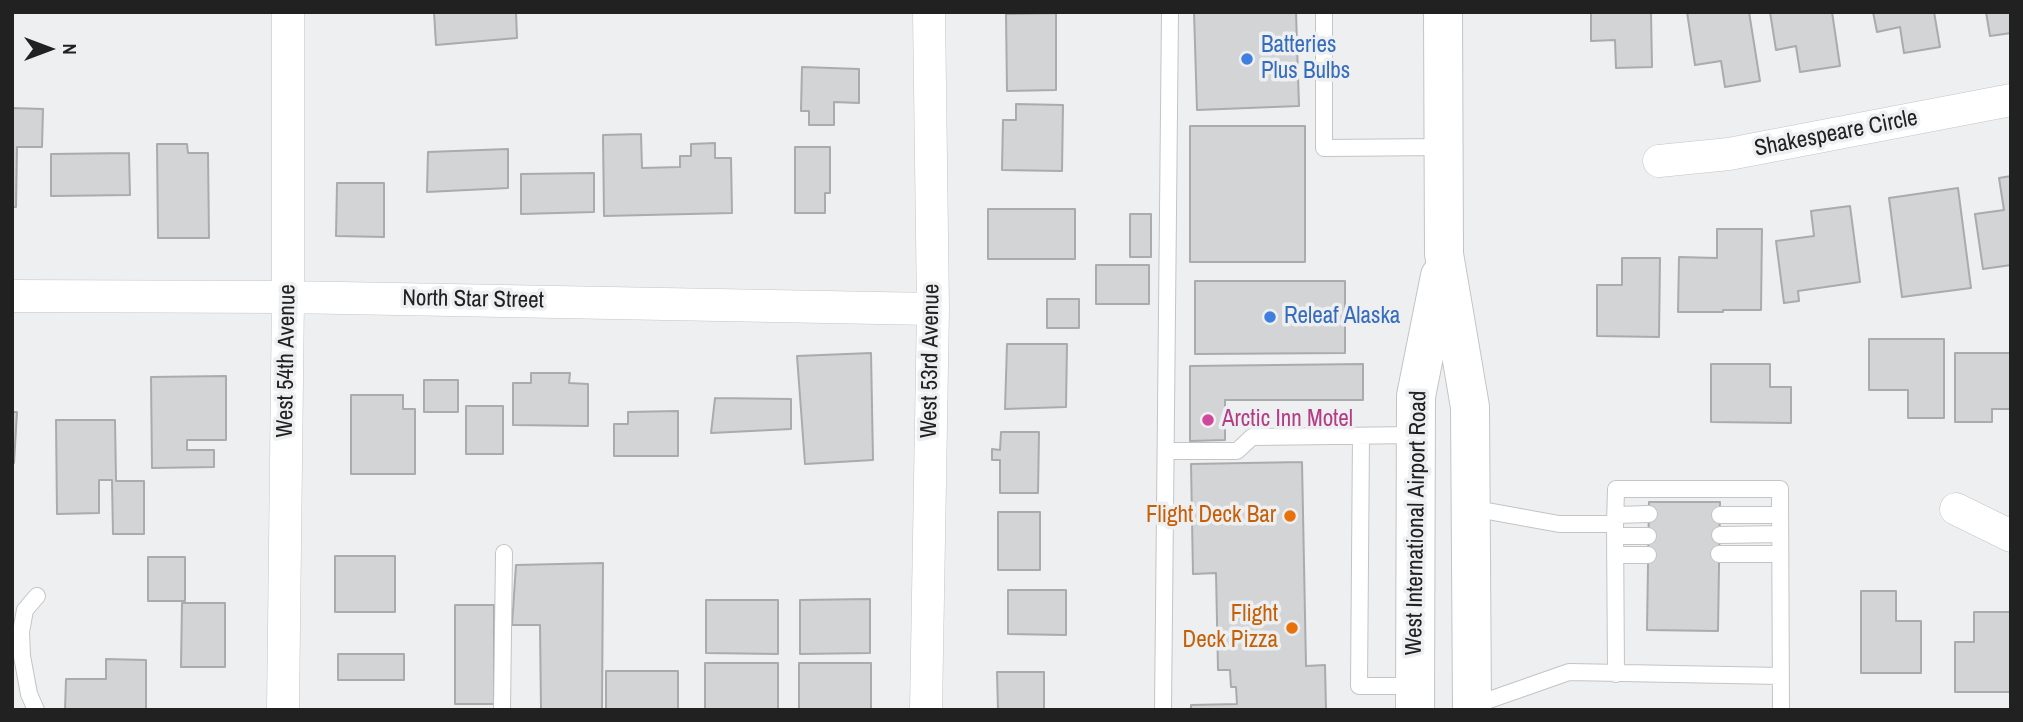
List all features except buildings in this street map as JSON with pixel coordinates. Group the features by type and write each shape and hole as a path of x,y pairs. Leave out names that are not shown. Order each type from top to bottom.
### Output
{"main road":[{"name":"West International Airport Road","path":"1443,12 1444,254 1470,407 1472,708"},
{"name":"West International Airport Road","path":"1415,698 1416,396 1444,254"}],"street":[{"name":"West 54th Avenue","path":"283,710 288,12"},
{"name":"West 53rd Avenue","path":"926,710 933,309 929,12"},
{"name":"Shakespeare Circle","path":"1660,161 1729,154 2011,100"},
{"name":"North Star Street","path":"12,296 288,297 933,309"},
{"path":"1956,509 2011,536"}],"lane":[{"path":"1163,710 1170,12"},
{"path":"1324,12 1324,148 1445,147"},
{"path":"1361,436 1359,686 1415,698"},
{"path":"1174,451 1237,451 1252,437 1416,436"},
{"path":"1616,674 1616,489 1780,489 1781,710"},
{"path":"1470,508 1559,524 1616,525 1648,536"},
{"path":"1616,525 1649,514"},
{"path":"1720,516 1780,515"},
{"path":"1720,535 1780,534"},
{"path":"502,710 503,553"},
{"path":"1719,554 1780,554"},
{"path":"1615,555 1648,555"},
{"path":"36,710 29,694 21,632 25,610 37,596"},
{"path":"1472,708 1569,672 1782,676"}],"place":[{"name":"Batteries Plus Bulbs","path":"1247,59"},
{"name":"Releaf Alaska","path":"1270,317"},
{"name":"Arctic Inn Motel","path":"1208,420"},
{"name":"Flight Deck Bar","path":"1290,516"},
{"name":"Flight Deck Pizza","path":"1292,628"}]}
